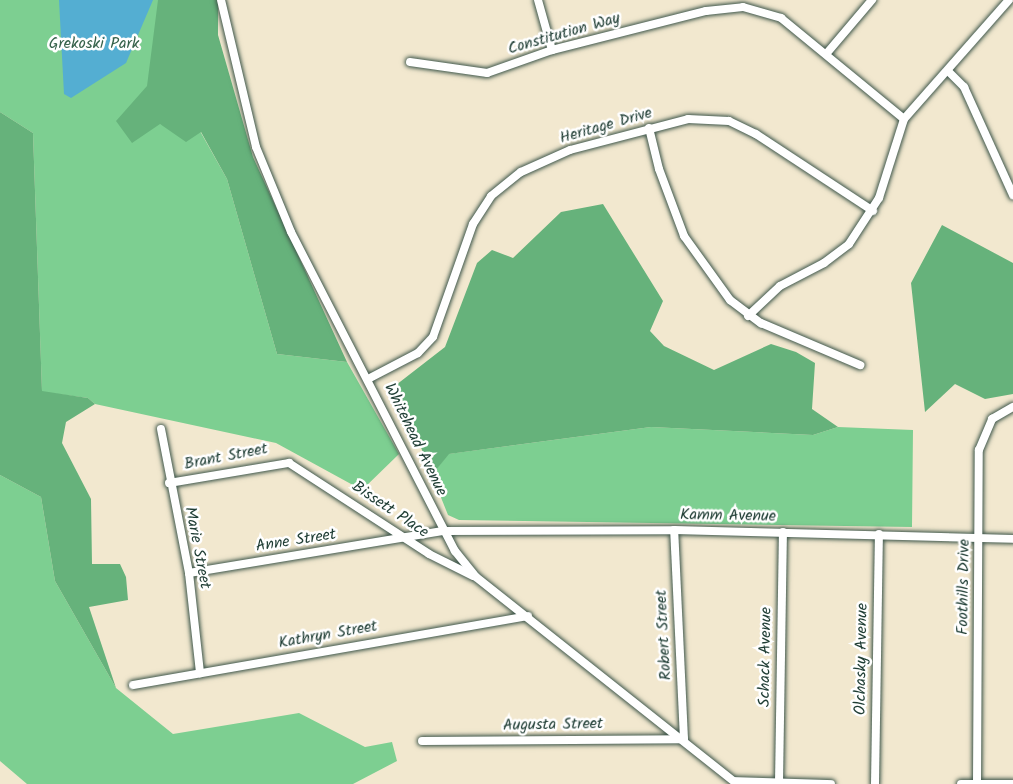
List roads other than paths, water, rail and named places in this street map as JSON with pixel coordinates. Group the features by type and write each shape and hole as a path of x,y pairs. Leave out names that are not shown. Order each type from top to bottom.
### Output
{"street":[{"name":"Whitehead Avenue","path":"221,0 256,147 291,232 368,379 443,531 476,577 684,739 736,783"},
{"path":"538,0 552,50"},
{"path":"827,53 872,0"},
{"path":"748,316 780,286 824,263 849,244 873,211 904,119 1009,0"},
{"name":"Constitution Way","path":"410,62 487,73 552,50 706,11 744,4 781,18 827,53 904,119"},
{"path":"948,71 964,87 1013,195"},
{"name":"Heritage Drive","path":"368,379 418,353 432,337 472,224 491,196 521,172 570,150 688,119 729,121 756,134 873,211"},
{"path":"649,128 659,169 684,236 730,300 748,316 860,366"},
{"name":"Foothills Drive","path":"977,783 979,450 993,419 1013,407"},
{"name":"Marie Street","path":"161,429 169,483 189,573 200,673"},
{"name":"Brant Street","path":"169,483 289,463"},
{"name":"Bissett Place","path":"289,463 429,554 476,577"},
{"name":"Kamm Avenue","path":"407,539 443,531 674,530 1013,539"},
{"name":"Robert Street","path":"674,530 684,739"},
{"name":"Schack Avenue","path":"779,783 783,532"},
{"name":"Olchasky Avenue","path":"875,784 879,534"},
{"name":"Anne Street","path":"189,573 407,539"},
{"name":"Kathryn Street","path":"133,685 528,616"},
{"name":"Augusta Street","path":"422,741 684,739"},
{"path":"736,783 831,784"},
{"path":"962,784 1013,784"}],"water":[{"name":"Grekoski Park","path":"59,0 153,0 126,63 71,98 64,94"}]}
